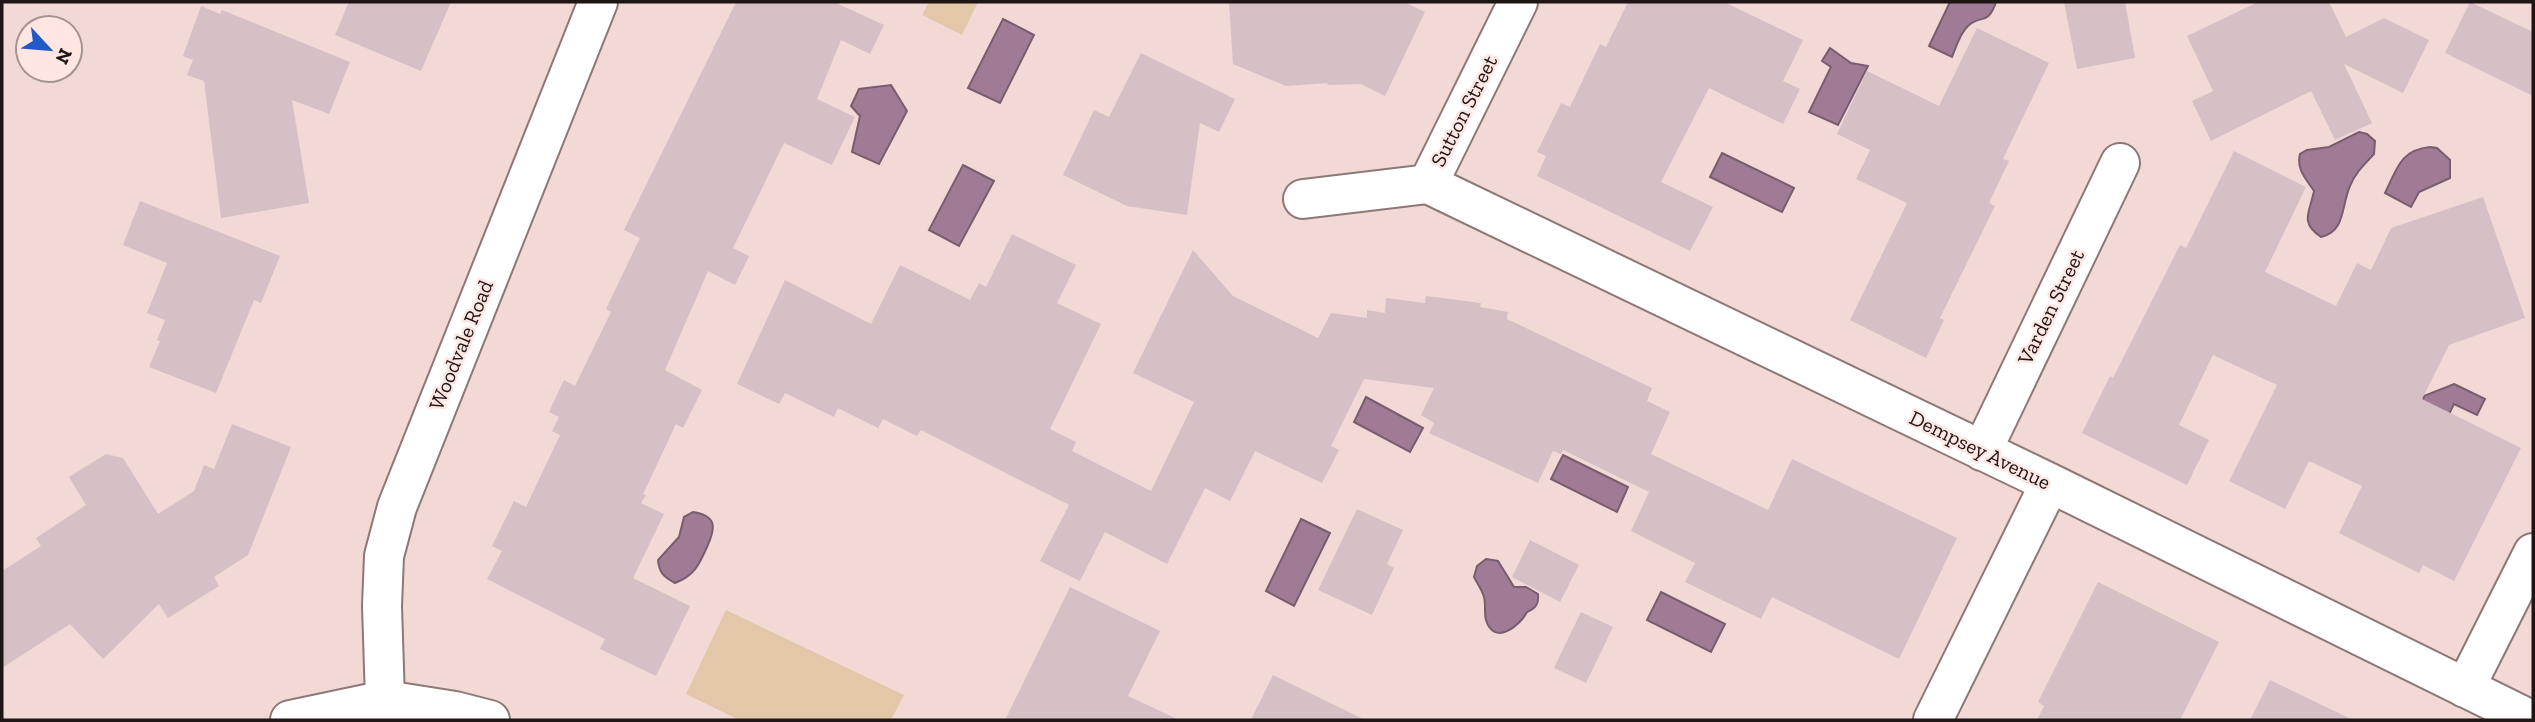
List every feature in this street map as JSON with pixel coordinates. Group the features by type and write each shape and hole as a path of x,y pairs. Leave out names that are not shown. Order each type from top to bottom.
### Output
{"street":[{"name":"Woodvale Road","path":"385,700 382,606 384,556 397,507 598,2"},
{"name":"Sutton Street","path":"1303,198 1427,184 1518,2"},
{"name":"Varden Street","path":"1982,451 2120,163"},
{"name":"Dempsey Avenue","path":"1427,184 2050,484 2531,720"},
{"path":"1933,720 2050,484"},
{"path":"2465,688 2533,553"},
{"path":"290,720 385,700 455,711 490,720"}],"shaded area":[{"path":"929,2 978,2 962,35 922,15"},
{"path":"1950,2 1996,2 1987,17 1965,29 1952,57 1929,46"},
{"path":"1003,19 1034,35 1000,103 968,88"},
{"path":"1830,48 1851,63 1868,66 1838,125 1809,112 1831,67 1822,61"},
{"path":"891,85 907,111 879,164 852,152 860,116 851,106 859,89"},
{"path":"2359,132 2367,134 2375,141 2374,154 2352,181 2339,224 2329,234 2321,237 2314,232 2308,221 2314,191 2301,169 2300,154 2307,150 2329,147"},
{"path":"2437,148 2450,160 2450,178 2419,192 2411,207 2385,193 2401,162 2412,152"},
{"path":"1722,153 1794,188 1782,212 1710,177"},
{"path":"963,165 994,181 959,246 929,230"},
{"path":"2454,384 2485,399 2477,415 2454,404 2447,418 2422,404 2424,396"},
{"path":"1366,397 1423,428 1410,452 1354,422"},
{"path":"1563,455 1628,487 1617,512 1551,479"},
{"path":"693,512 707,516 712,524 712,534 695,569 675,583 663,574 658,560 679,537 684,517"},
{"path":"1301,519 1330,533 1294,606 1266,591"},
{"path":"1486,559 1498,561 1514,587 1526,587 1538,594 1535,607 1513,628 1500,633 1490,628 1486,620 1484,597 1474,577 1477,566"},
{"path":"1661,592 1725,624 1711,652 1647,620"},
{"path":"726,610 904,695 891,720 739,720 686,694"}],"building":[{"path":"349,2 451,2 421,71 335,35"},
{"path":"736,2 834,2 884,25 870,54 841,40 817,99 855,117 832,165 784,143 733,248 749,256 735,285 708,271 665,370 702,390 683,428 676,424 641,503 664,514 633,578 690,606 656,676 600,649 605,639 487,579 502,551 492,546 514,501 526,507 560,435 552,431 559,417 549,412 564,380 575,386 611,312 606,309 640,238 624,230"},
{"path":"1229,2 1404,2 1425,12 1385,96 1361,84 1286,86 1233,64"},
{"path":"1628,2 1724,2 1803,40 1783,81 1800,89 1783,124 1709,88 1661,182 1713,207 1690,251 1537,176 1546,156 1537,152 1561,103 1570,107 1600,44 1606,47"},
{"path":"2064,2 2125,2 2135,58 2077,69"},
{"path":"2258,2 2329,2 2346,37 2384,18 2429,40 2403,93 2344,64 2372,123 2335,140 2311,91 2211,141 2192,101 2213,91 2187,36"},
{"path":"2470,2 2533,32 2533,96 2445,53"},
{"path":"201,6 220,14 222,10 350,62 329,114 292,100 309,203 221,218 204,81 187,75 193,60 183,56"},
{"path":"1977,28 2049,63 2003,159 2009,161 1989,203 1995,206 1940,318 1944,320 1926,358 1850,320 1907,203 1856,179 1870,150 1837,134 1867,71 1939,106"},
{"path":"1141,53 1235,99 1219,132 1200,123 1187,215 1127,206 1063,175 1094,110 1109,117"},
{"path":"2234,151 2306,187 2265,272 2336,306 2357,263 2371,270 2391,228 2483,197 2525,318 2449,345 2422,399 2521,448 2454,581 2423,565 2419,573 2339,533 2362,486 2309,461 2285,509 2229,481 2277,385 2213,355 2179,425 2209,440 2187,485 2082,433 2180,245 2186,248"},
{"path":"140,201 280,256 261,303 254,300 216,393 149,367 165,320 147,313 167,263 123,245"},
{"path":"1012,234 1076,265 1057,303 1101,324 1050,429 1076,442 1072,451 1151,491 1194,402 1133,373 1193,250 1233,296 1318,338 1331,313 1367,318 1367,310 1385,313 1386,298 1425,303 1426,296 1481,303 1480,307 1508,312 1507,319 1652,388 1647,401 1670,412 1651,454 1768,510 1792,459 1957,538 1899,659 1772,597 1761,619 1685,582 1695,563 1631,531 1649,492 1563,450 1561,454 1553,451 1538,483 1429,433 1434,423 1421,415 1434,388 1364,379 1331,446 1339,450 1322,483 1255,451 1230,501 1205,488 1167,564 1105,532 1080,581 1040,561 1069,505 921,430 917,436 883,419 878,428 838,408 834,417 785,393 779,404 737,384 785,280 871,324 900,265 970,300 979,283 986,287"},
{"path":"232,424 291,447 248,555 214,577 219,586 168,618 159,604 103,659 70,624 2,668 2,571 41,546 36,538 86,505 69,477 106,454 123,458 158,514 194,491 204,465 214,469"},
{"path":"1357,509 1403,530 1387,564 1394,568 1372,615 1318,590"},
{"path":"1530,540 1579,565 1560,602 1512,577"},
{"path":"2098,582 2219,642 2180,720 2037,720 2044,706 2038,702"},
{"path":"1070,587 1160,631 1128,696 1179,720 1005,720"},
{"path":"1581,612 1613,627 1586,683 1554,668"},
{"path":"1273,675 1365,720 1251,720"},
{"path":"2270,680 2353,720 2250,720"}]}
